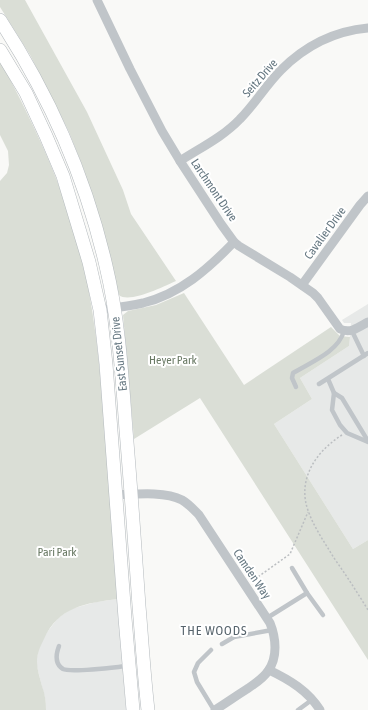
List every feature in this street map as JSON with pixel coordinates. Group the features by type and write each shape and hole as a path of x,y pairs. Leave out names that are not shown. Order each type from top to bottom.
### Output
{"main road":[{"name":"East Sunset Drive","path":"0,20 13,40 42,93 66,142 98,234 106,267 114,308 122,374 148,710"},
{"name":"East Sunset Drive","path":"0,49 26,93 63,176 90,262 100,310 106,364 133,710"}],"street":[{"name":"Larchmont Drive","path":"97,0 150,109 180,161 234,242 302,285 318,298 340,329 348,331"},
{"name":"Seitz Drive","path":"180,161 226,132 240,119 280,70 304,51 318,42 334,35 368,28"},
{"path":"0,49 13,40"},
{"name":"Cavalier Drive","path":"302,285 368,196"},
{"path":"100,310 144,303 181,287 200,275 234,242"},
{"path":"348,331 368,322"},
{"name":"Camden Way","path":"116,496 131,494 166,495 175,497 190,506 199,515 267,618 275,638 274,657 269,670 259,681 215,710"},
{"path":"269,670 294,683 313,700 320,710"}],"lane":[{"path":"296,387 292,378 293,373 329,351 348,331 366,355 319,384"},
{"path":"328,379 334,393 332,406 334,414 340,425 347,432 368,441"},
{"path":"334,393 342,398 368,441"},
{"path":"292,568 323,615"},
{"path":"267,618 307,592"},
{"path":"222,644 234,636 272,630"},
{"path":"59,646 57,652 58,663 62,669 77,670 129,665"},
{"path":"211,650 198,663 194,672 197,682 215,710"},
{"path":"298,710 313,700"}],"path":[{"path":"347,432 324,448 311,466 305,491 308,512 320,535 368,610"},
{"path":"254,579 290,554 308,512"}],"shaded area":[{"path":"368,304 368,540 353,549 274,424 312,399 300,378 349,346 351,323 344,323 342,320"},
{"path":"118,599 126,710 46,710 45,698 36,663 38,651 45,635 58,618 71,609 96,602"}],"green space":[{"path":"0,0 25,0 87,112 123,190 131,214 176,281 139,296 124,297 119,295 84,170 69,132 30,55 0,7"},
{"name":"Pari Park","path":"0,62 51,165 70,217 85,271 93,314 101,380 118,599 95,602 74,608 65,613 50,628 40,647 37,659 39,674 45,695 46,710 0,710 0,181 7,173 9,165 8,151 0,135"},
{"name":"Heyer Park","path":"184,293 244,385 331,327 340,336 350,337 349,346 300,378 312,399 274,424 353,549 368,540 368,660 200,398 134,439 123,315 128,311 156,305"}],"district":[{"name":"THE WOODS","path":"214,630"}]}
